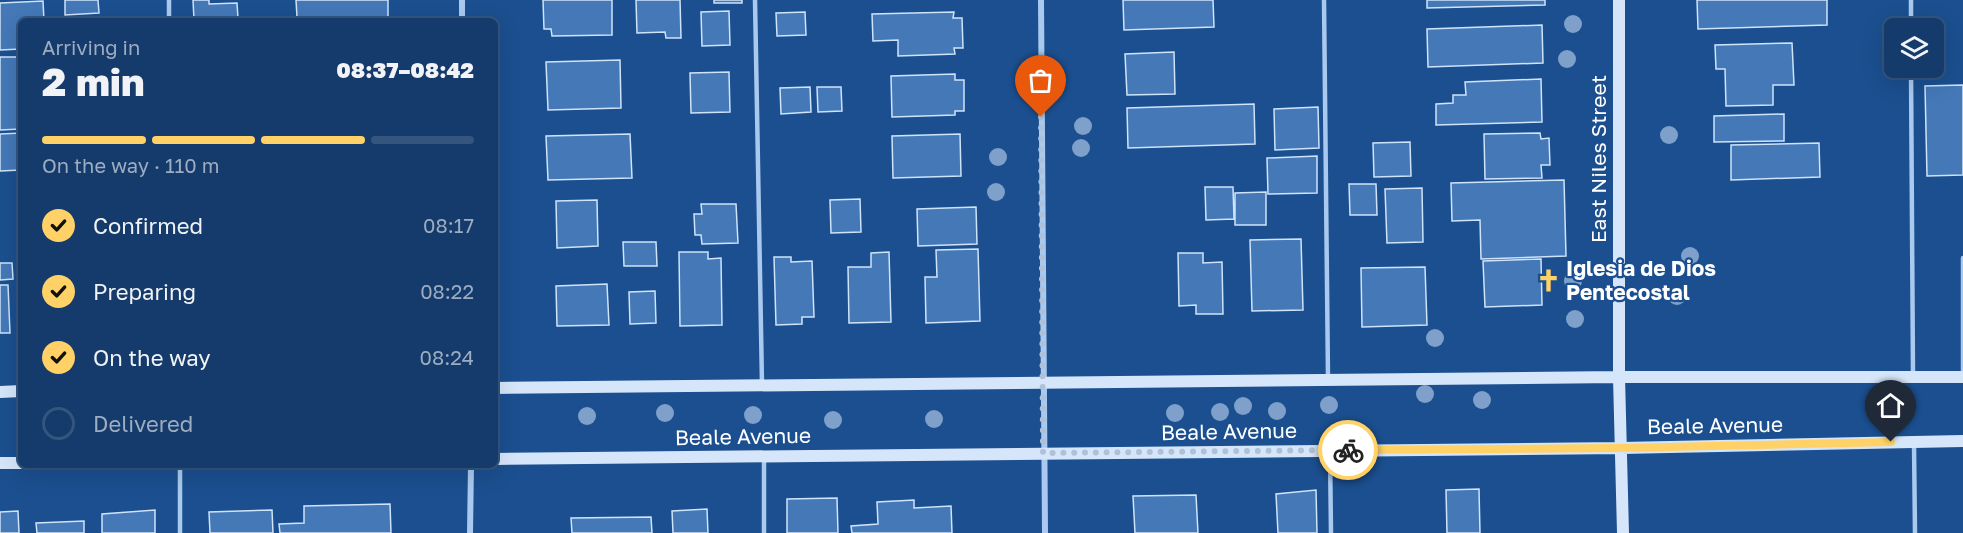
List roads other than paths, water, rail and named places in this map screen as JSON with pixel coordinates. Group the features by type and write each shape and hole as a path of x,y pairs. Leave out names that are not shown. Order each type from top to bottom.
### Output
{"main road":[{"name":"East Niles Street","path":"1618,0 1619,377 1623,533"},
{"path":"498,388 1328,379 1963,376"},
{"path":"0,392 18,391"},
{"name":"Beale Avenue","path":"498,459 1621,448 1963,441"},
{"path":"0,463 18,463"}],"street":[{"path":"462,0 462,18"},
{"path":"1041,0 1045,533"},
{"path":"470,533 471,468"}],"lane":[{"path":"169,0 169,18"},
{"path":"755,0 762,385"},
{"path":"1324,0 1328,379"},
{"path":"1911,0 1911,18"},
{"path":"1911,78 1913,377"},
{"path":"1963,258 1963,376"},
{"path":"1914,442 1915,533"},
{"path":"1330,451 1331,533"},
{"path":"764,456 764,533"},
{"path":"180,468 180,533"}],"place":[{"name":"Iglesia de Dios Pentecostal","path":"1548,281"}]}
